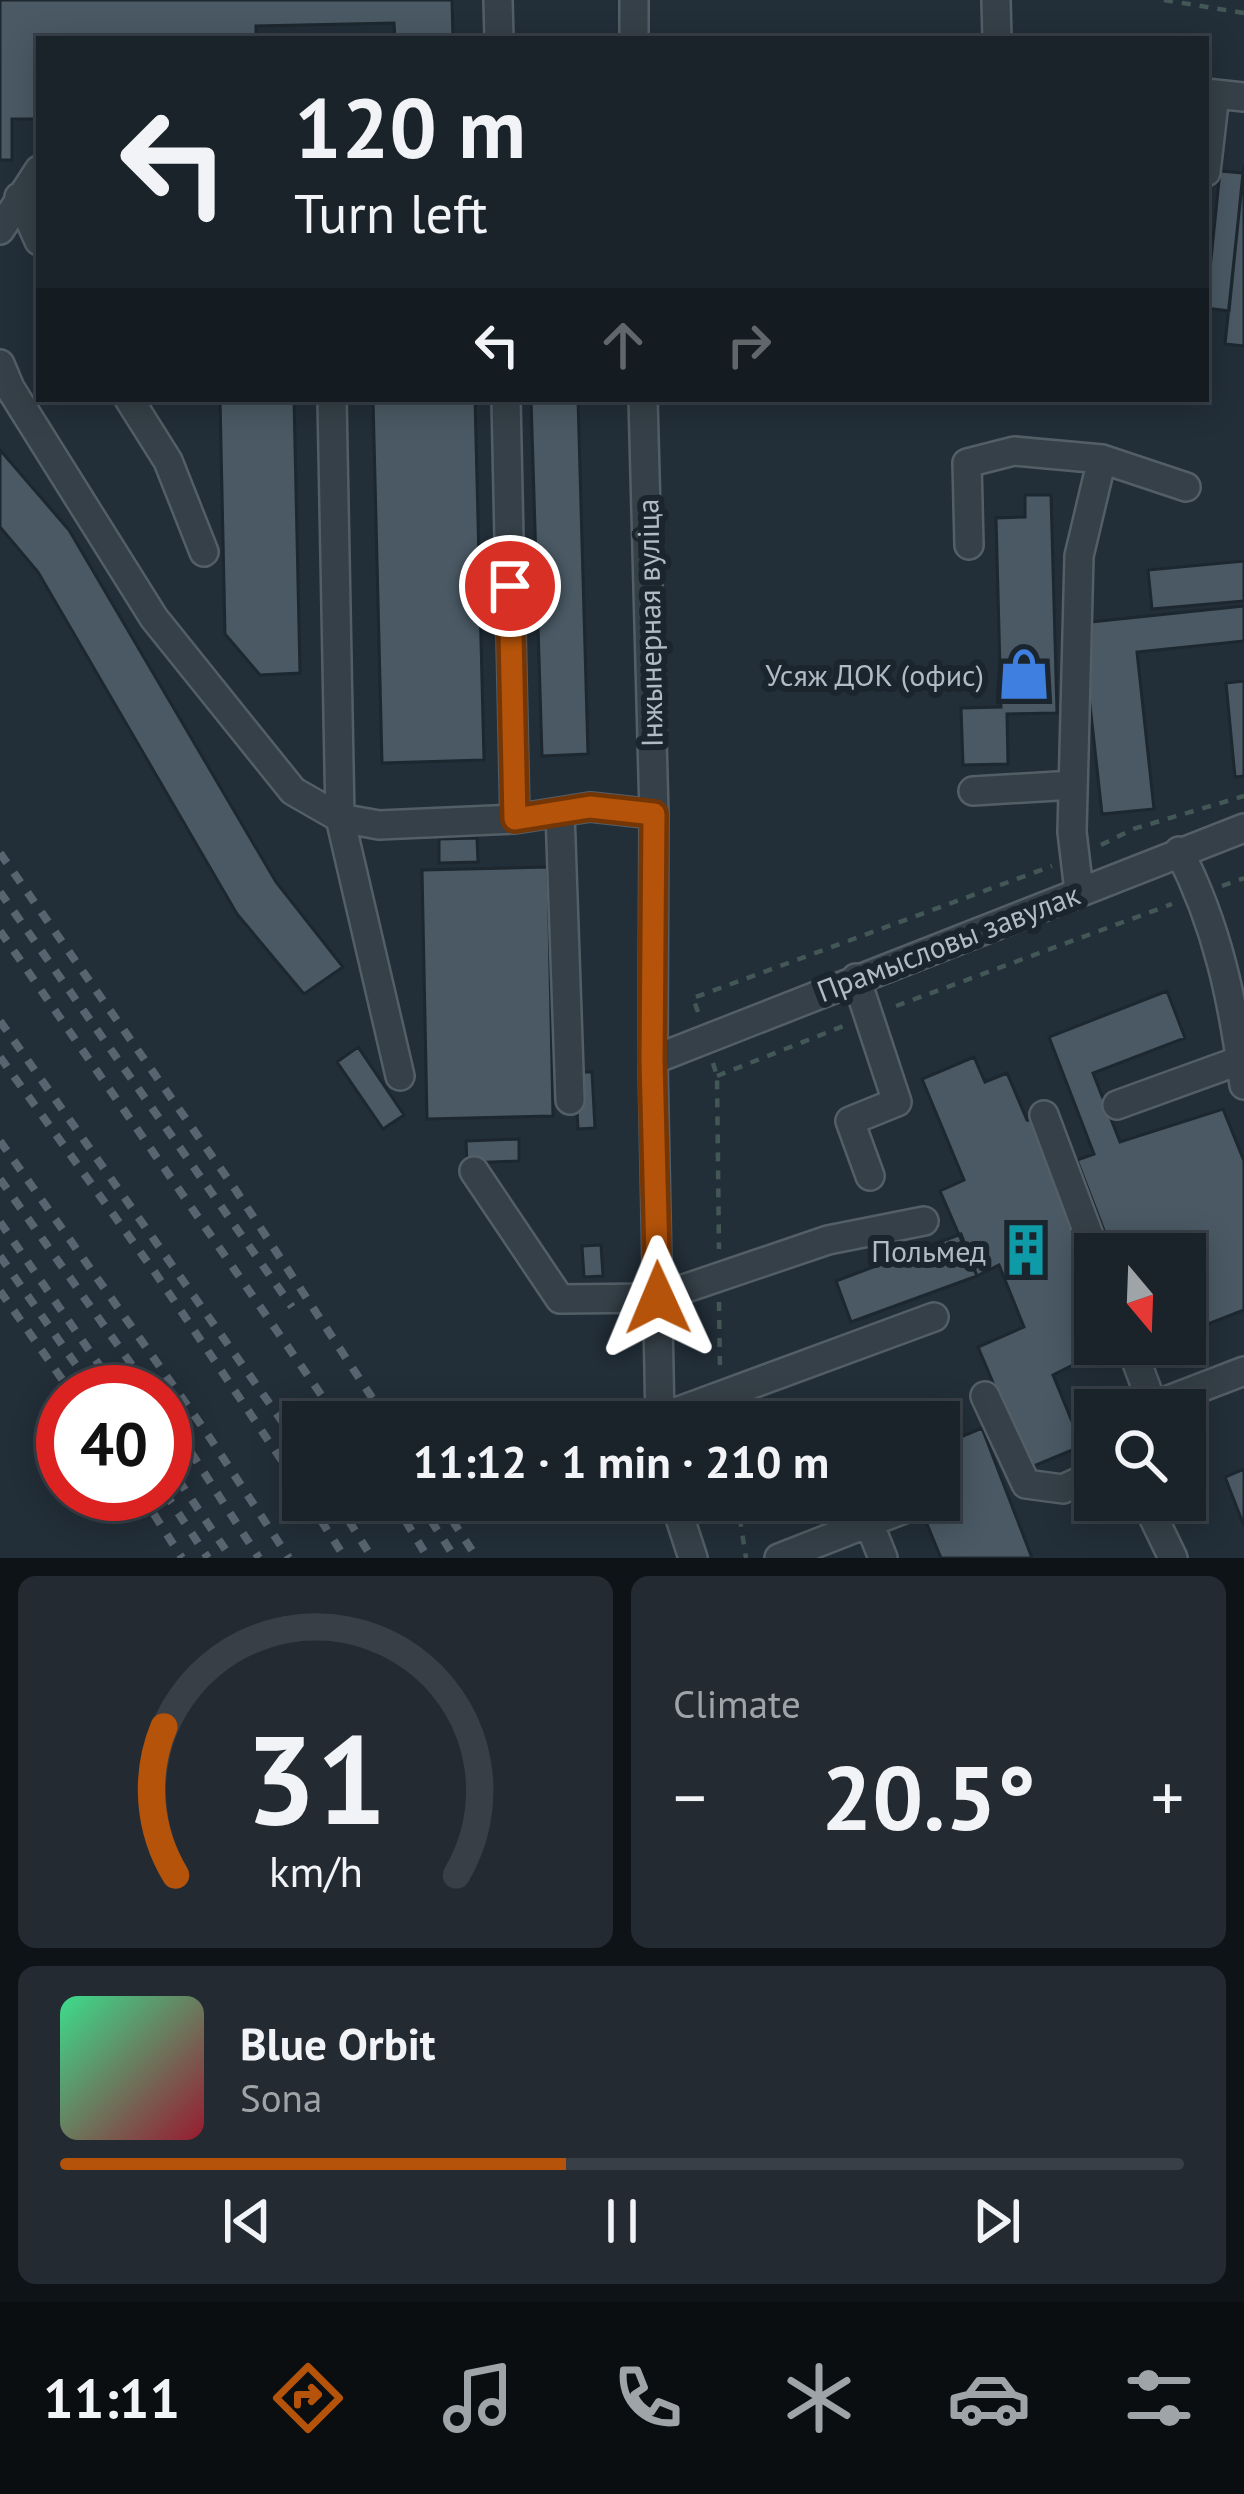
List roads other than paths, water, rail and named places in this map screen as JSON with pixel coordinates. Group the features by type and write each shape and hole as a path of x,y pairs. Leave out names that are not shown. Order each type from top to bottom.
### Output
{"street":[{"path":"499,0 499,36"},
{"path":"634,0 634,36"},
{"path":"996,0 997,36"},
{"path":"1210,94 1244,97"},
{"path":"0,230 36,174"},
{"path":"19,197 36,234"},
{"path":"0,364 10,388 154,618 292,791 340,818 379,825 515,819 590,807 654,814"},
{"path":"132,402 168,461 205,552"},
{"path":"332,402 340,818 400,1076"},
{"path":"506,402 515,819"},
{"name":"Інжынерная вуліца","path":"643,402 654,814 652,1060 660,1401"},
{"path":"969,545 967,463 1014,451 1102,459 1186,487"},
{"path":"1079,891 1072,832 1078,556 1102,459"},
{"path":"973,791 1073,785"},
{"path":"560,812 570,1100"},
{"name":"Прамысловы завулак","path":"652,1060 1244,828"},
{"path":"1117,1105 1242,1073 1232,994 1201,894 1179,851"},
{"path":"1215,939 1244,958"},
{"path":"856,979 897,1102 850,1121 870,1176"},
{"path":"1044,1114 1088,1233"},
{"path":"474,1171 560,1299 658,1298 828,1240 924,1221"},
{"path":"711,1401 934,1317"},
{"path":"1199,1389 1244,1371"},
{"path":"985,1396 1026,1484 1064,1489 1074,1484"},
{"path":"681,1521 692,1558"},
{"path":"779,1558 874,1521"},
{"path":"1155,1521 1173,1558"},
{"path":"869,1523 883,1558"}],"railway":[{"path":"0,853 237,1192 374,1401"},
{"path":"0,892 292,1307"},
{"path":"0,931 325,1401"},
{"path":"0,1021 282,1421"},
{"path":"0,1057 154,1271 282,1461"},
{"path":"0,1141 204,1429 289,1558"},
{"path":"0,1179 132,1365"},
{"path":"0,1222 99,1365"},
{"path":"0,1256 76,1365"},
{"path":"0,1291 52,1365"},
{"path":"192,1454 259,1558"},
{"path":"192,1500 231,1558"},
{"path":"158,1521 182,1558"},
{"path":"184,1521 208,1558"},
{"path":"321,1521 345,1558"},
{"path":"349,1521 372,1558"},
{"path":"406,1521 428,1558"},
{"path":"431,1521 455,1558"},
{"path":"453,1521 477,1558"}],"place":[{"name":"Усяж ДОК (офис)","path":"1024,674"},
{"name":"Польмед","path":"1026,1250"}]}
